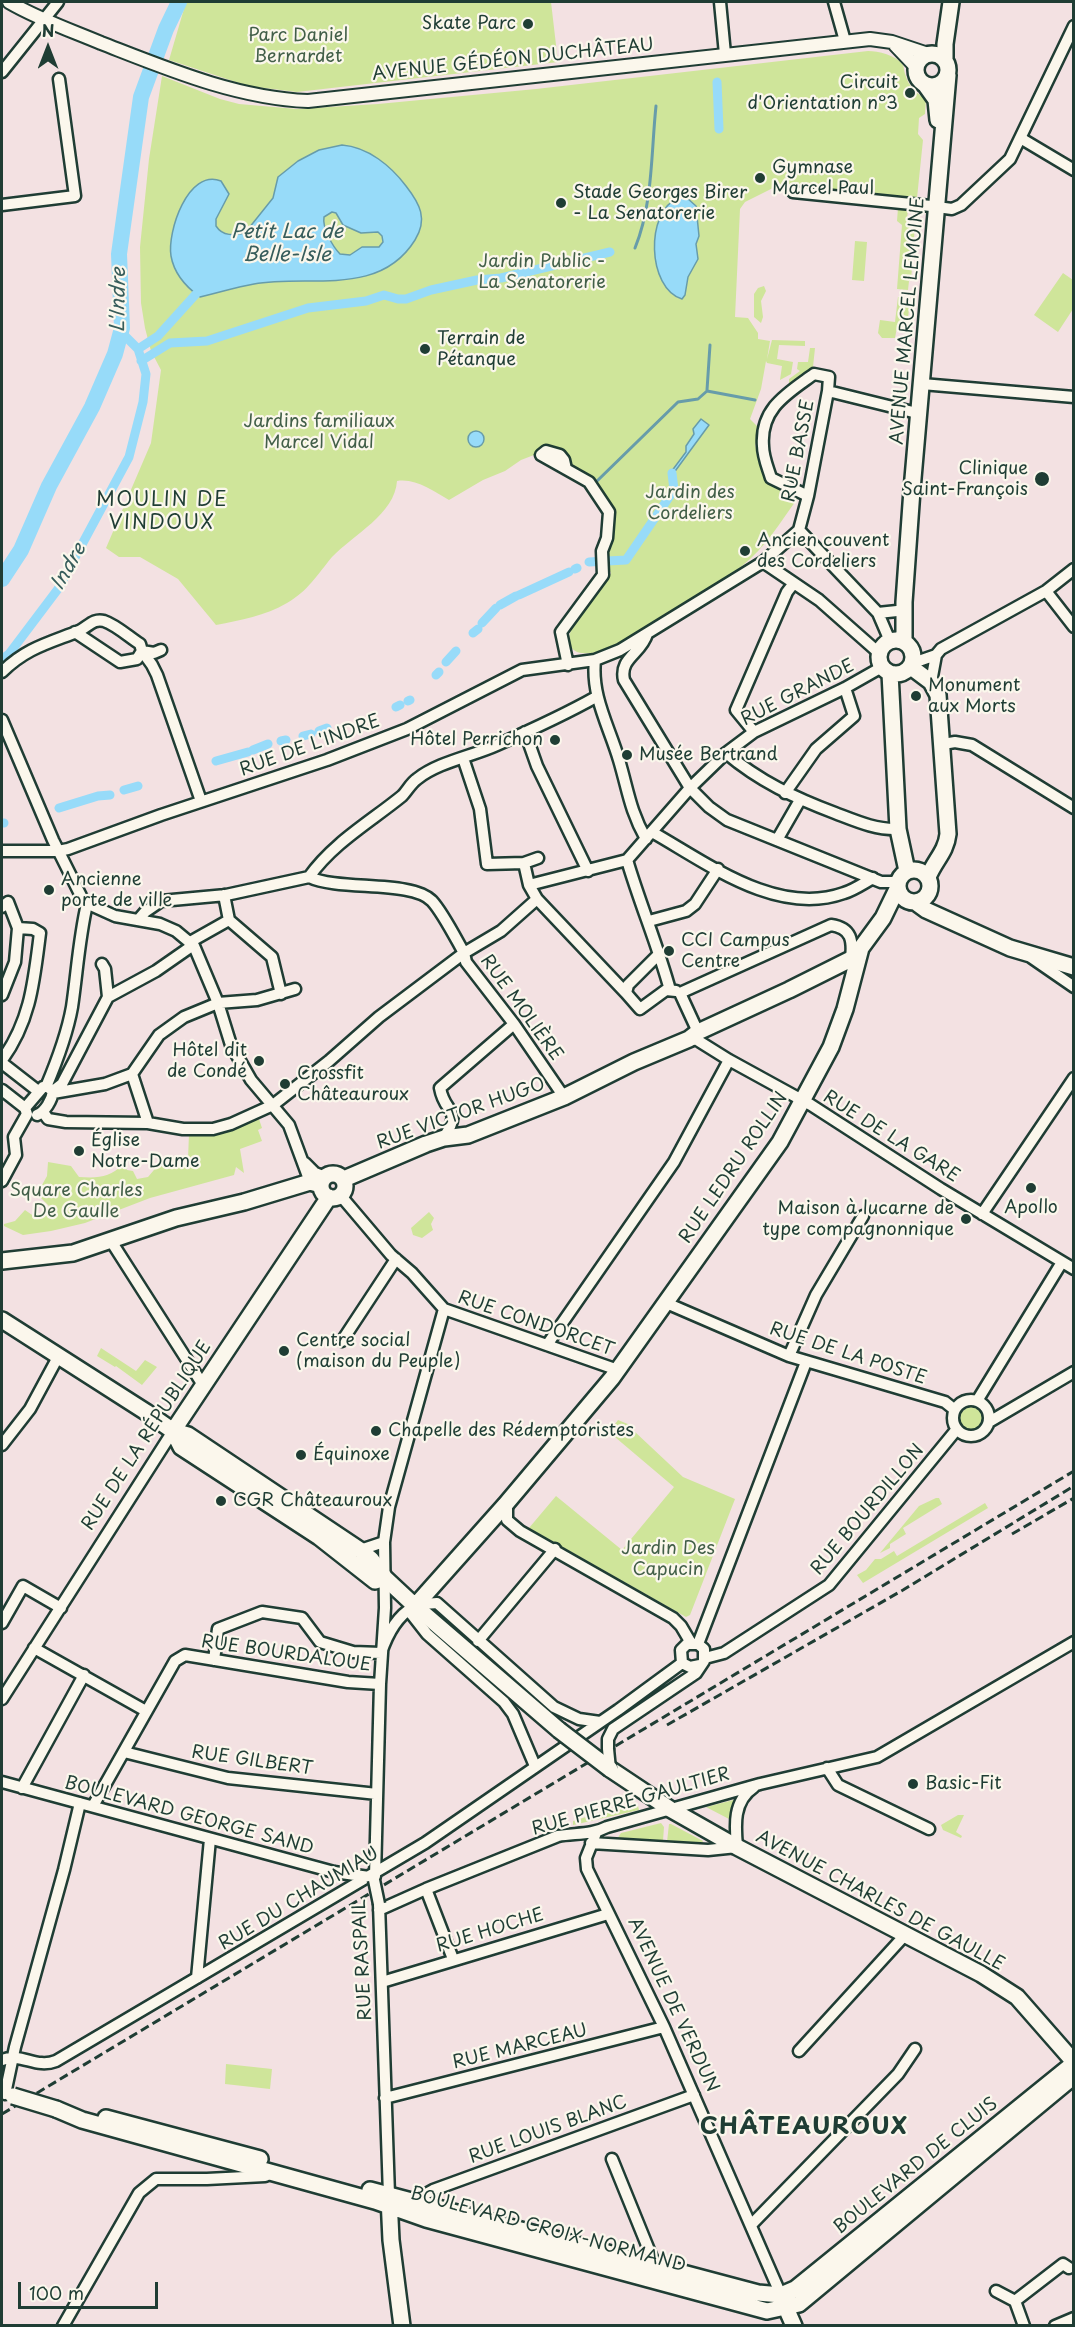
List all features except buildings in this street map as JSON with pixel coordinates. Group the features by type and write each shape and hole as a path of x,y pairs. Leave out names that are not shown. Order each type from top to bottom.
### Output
{"main road":[{"path":"928,54 950,8"},
{"path":"945,59 936,54 928,54 920,59 916,67 919,80 926,86 937,86 942,84 948,75 948,65 945,59 950,8"},
{"name":"AVENUE MARCEL LEMOINE","path":"912,466 913,412 948,75"},
{"name":"AVENUE MARCEL LEMOINE","path":"896,641 897,611 922,384 934,207 939,110 936,100 926,86"},
{"name":"AVENUE MARCEL LEMOINE","path":"896,641 904,602 909,498"},
{"path":"884,664 904,673 912,665 913,653 896,641 883,646 884,664 898,829 905,889 926,910 1024,953 1074,965"},
{"path":"905,889 924,899 932,867 946,848 948,834 938,695 931,682 912,665"},
{"path":"856,954 921,871 953,922"},
{"name":"RUE VICTOR HUGO","path":"322,1187 335,1173 344,1179 426,1144 444,1138 468,1135 564,1097 783,993 856,954"},
{"name":"RUE LEDRU ROLLIN","path":"412,1608 505,1505 618,1370 664,1302 780,1142 831,1047 846,1009 856,954"},
{"path":"2,1261 73,1253 176,1218 322,1187"},
{"name":"RUE DE LA RÉPUBLIQUE","path":"173,1431 322,1187"},
{"path":"2,1320 173,1431 188,1435 360,1550 371,1559 380,1579"},
{"path":"2,1329 58,1357"},
{"path":"173,1431 181,1447 380,1579 412,1608"},
{"name":"AVENUE CHARLES DE GAULLE","path":"412,1608 559,1730 610,1769 670,1809 737,1847 981,1974 1017,1997 1074,2063"},
{"name":"BOULEVARD DE CLUIS","path":"783,2302 795,2289 1074,2063"},
{"name":"BOULEVARD DE CLUIS","path":"783,2302 799,2304 1074,2076"},
{"path":"6,2095 56,2109 82,2120 274,2168 375,2200 389,2201 391,2240 402,2325"},
{"name":"BOULEVARD CROIX-NORMAND","path":"389,2201 426,2219 767,2311 783,2302"},
{"name":"BOULEVARD CROIX-NORMAND","path":"389,2201 420,2204 473,2216 758,2293 783,2302"},
{"name":"AVENUE DE VERDUN","path":"783,2302 794,2325"}],"street":[{"name":"AVENUE GÉDÉON DUCHÂTEAU","path":"9,2 43,20 194,77 255,96 308,101 870,39 892,42 928,54"},
{"path":"2,72 58,2"},
{"path":"720,2 725,54"},
{"path":"834,2 845,41"},
{"path":"793,192 952,209 961,205 1011,159 1074,26"},
{"path":"892,42 916,67"},
{"path":"2,205 75,196 59,79"},
{"path":"1022,139 1074,170"},
{"name":"RUE BASSE","path":"799,530 808,496 828,391 829,377 814,374 779,399 771,409 762,446 771,478 808,496"},
{"path":"922,384 1074,397"},
{"path":"828,391 913,412"},
{"path":"566,470 589,482 609,512 602,562 603,575 561,632 568,665"},
{"path":"799,530 878,614 896,641"},
{"name":"RUE DE L'INDRE","path":"2,851 58,851 327,760 407,729 522,670 595,660 620,650 763,562 799,530"},
{"path":"763,562 819,600 884,664"},
{"path":"912,665 936,655 941,649 1046,591 1074,569"},
{"path":"754,732 736,710 787,592 794,583"},
{"path":"1046,591 1074,627"},
{"path":"878,614 897,611"},
{"path":"2,672 36,646 82,630 92,621 104,621 140,644 157,675 201,801"},
{"path":"75,632 120,662 137,659 142,651"},
{"path":"647,634 644,645 626,661 622,672 624,680 690,788 709,807 727,820 905,889"},
{"path":"142,651 154,653 161,650"},
{"path":"931,682 936,655"},
{"path":"595,660 593,675 596,697 619,759 633,816 649,836 753,886 793,898 819,898 844,894 873,878"},
{"name":"RUE GRANDE","path":"627,860 690,788 726,753 754,732 846,688 884,664"},
{"path":"785,793 816,749 854,716 846,688"},
{"path":"139,919 161,901 224,895 309,877 316,867 358,828 403,795 417,778 496,746 566,714 596,697"},
{"path":"2,720 58,851 85,903 72,1008 62,1051 43,1112 48,1119 66,1122 148,1124 183,1129 213,1129 231,1124 273,1105 329,1061 379,1017 464,953 501,931 537,899"},
{"path":"525,732 537,766 588,871"},
{"path":"943,744 954,742 972,745 1074,808"},
{"path":"726,753 746,770 800,800 866,825 898,829"},
{"path":"463,758 480,809 487,864 525,863 538,858"},
{"path":"777,840 800,800"},
{"path":"529,885 627,860 672,988 693,1035"},
{"path":"525,863 529,885 537,899 640,1009 657,995 672,988 831,925 842,927 851,937 856,954"},
{"path":"649,921 686,911 695,904 718,869"},
{"name":"RUE MOLIÈRE","path":"309,877 326,884 410,890 433,904 464,953 466,962 514,1024 564,1097"},
{"path":"224,895 229,920 272,957 280,994"},
{"path":"85,903 115,916 160,924 176,931 190,942 206,970 231,1045 251,1080 289,1125 304,1163 322,1187 412,1273 444,1309"},
{"path":"2,995 15,962 18,928 5,905"},
{"path":"190,942 229,920"},
{"path":"18,928 33,929 40,933 27,1014 20,1031 2,1061 48,1091 105,1084 132,1074 159,1035 184,1017 218,1003 257,1000 295,989"},
{"path":"2,1178 16,1155 14,1137 26,1111 48,1091 62,1084 108,997 156,971 189,948 190,942"},
{"path":"626,993 628,985 660,953"},
{"path":"1024,953 1074,987"},
{"path":"102,964 105,969 108,997"},
{"path":"444,1138 453,1121 453,1111 441,1097 440,1088 514,1024"},
{"name":"RUE DE LA GARE","path":"693,1035 697,1040 729,1060 803,1101 1074,1269"},
{"path":"547,1346 681,1151 729,1060"},
{"path":"132,1074 148,1124"},
{"path":"982,1214 1074,1078"},
{"path":"2,1090 26,1111 35,1115 43,1112"},
{"path":"304,1163 315,1173 322,1187"},
{"path":"789,1356 802,1322 816,1295 863,1216"},
{"path":"111,1241 203,1384"},
{"path":"342,1341 396,1259"},
{"path":"977,1401 1062,1262"},
{"name":"RUE DE LA POSTE","path":"664,1302 789,1356 945,1402 955,1410"},
{"name":"RUE CONDORCET","path":"444,1309 618,1370"},
{"name":"RUE RASPAIL","path":"389,2201 379,1907 373,1877 378,1794 380,1579 389,1507 444,1309"},
{"path":"2,1445 30,1409 58,1357"},
{"path":"682,1663 681,1650 694,1643 806,1362"},
{"path":"987,1409 1010,1403 1074,1366"},
{"path":"989,1422 987,1409 977,1401 964,1401 955,1410 953,1420 957,1429 966,1435 976,1435 984,1430 989,1422 1074,1372"},
{"name":"RUE BOURDILLON","path":"610,1769 608,1739 613,1729 690,1678 702,1662 724,1653 829,1586 957,1429"},
{"name":"RUE DE LA RÉPUBLIQUE","path":"2,1699 173,1431"},
{"path":"505,1505 507,1520 520,1531 673,1618 694,1643 704,1649 702,1662 690,1668 682,1663"},
{"path":"360,1550 384,1542"},
{"path":"478,1641 555,1549"},
{"path":"2,1623 23,1586 61,1608"},
{"path":"535,1766 513,1714 504,1702 428,1634 412,1608 437,1603 554,1707 579,1719 600,1722 682,1663"},
{"name":"RUE RASPAIL","path":"381,1653 394,1625 412,1608"},
{"path":"214,1660 218,1629 262,1612 302,1618 320,1642 353,1652 381,1653"},
{"name":"RUE PIERRE GAULTIER","path":"594,1838 607,1827 760,1784 877,1757 1074,1642"},
{"path":"34,1648 146,1711"},
{"name":"RUE BOURDALOUE","path":"93,1806 175,1661 185,1655 348,1682 380,1684"},
{"path":"22,1788 84,1675"},
{"name":"RUE DU CHAUMIAU","path":"13,2056 40,2064 56,2061 373,1877 600,1722"},
{"name":"RUE GILBERT","path":"124,1752 228,1778 378,1794"},
{"path":"827,1768 838,1785 929,1829"},
{"name":"BOULEVARD GEORGE SAND","path":"2,1782 341,1874 373,1877"},
{"name":"RUE PIERRE GAULTIER","path":"379,1907 558,1836 575,1833 594,1838 708,1850 737,1847 735,1821 739,1806 749,1791 760,1784"},
{"path":"6,2095 13,2056 80,1803"},
{"name":"AVENUE DE VERDUN","path":"594,1838 586,1858 587,1869 664,2027 783,2302"},
{"path":"197,1978 210,1839"},
{"path":"426,1889 453,1959"},
{"name":"RUE HOCHE","path":"382,1982 608,1914"},
{"path":"799,2051 905,1935"},
{"name":"RUE MARCEAU","path":"385,2098 664,2027"},
{"path":"751,2225 898,2074 915,2049"},
{"path":"2,2060 13,2056"},
{"name":"RUE LOUIS BLANC","path":"420,2204 424,2195 433,2190 694,2095"},
{"path":"612,2159 653,2260 652,2265"},
{"path":"63,2325 139,2193 156,2179 265,2176 274,2168"},
{"path":"1015,2301 1063,2264 1069,2268"},
{"path":"996,2291 1015,2301 1024,2325"},
{"path":"1055,2325 1074,2318"}],"green space":[{"name":"Parc Daniel Bernardet","path":"186,2 551,2 558,62 297,92 248,86 169,60"},
{"name":"Jardin Public - La Senatorerie","path":"868,51 887,54 900,62 911,86 926,99 925,114 919,118 918,134 923,140 917,198 777,186 745,202 740,209 735,317 748,318 758,333 758,339 770,341 767,359 772,340 805,341 805,346 779,345 777,359 793,362 791,374 780,380 782,366 766,361 761,389 750,419 761,430 755,445 768,481 798,498 765,543 742,566 666,614 633,638 619,646 599,652 579,652 572,649 569,642 571,630 611,573 605,565 611,523 591,478 552,457 534,455 521,460 505,471 483,480 449,500 418,483 397,481 389,504 381,514 332,557 301,593 270,611 216,625 178,579 140,557 119,557 106,548 151,443 161,370 151,351 145,328 141,303 140,247 149,159 162,76 239,104 297,109 536,89"},
{"path":"898,208 908,209 907,220 915,225 911,281 909,281 908,290 897,289 902,225 897,221"},
{"path":"855,241 867,242 864,281 852,280"},
{"path":"1063,273 1073,280 1073,309 1058,332 1034,315"},
{"path":"764,286 766,291 761,301 763,317 761,323 754,317 754,294 758,288"},
{"path":"898,297 910,298 907,329 897,327 895,338 882,338 878,333 880,320 895,322"},
{"path":"810,348 815,348 813,367 789,386 789,379 800,371 797,369 798,362 808,362"},
{"name":"Square Charles De Gaulle","path":"259,1119 262,1128 258,1130 262,1141 240,1149 244,1173 236,1167 234,1175 150,1198 85,1223 51,1231 23,1235 4,1226 4,1224 15,1221 25,1210 35,1217 49,1206 37,1194 47,1176 48,1162 71,1166 79,1177 103,1176 123,1164 127,1170 133,1171 137,1179 148,1177 159,1164 159,1157 188,1159 189,1134 210,1136"},
{"path":"429,1212 434,1218 431,1224 433,1230 422,1238 413,1235 411,1228"},
{"path":"101,1348 136,1371 145,1360 157,1367 142,1385 116,1366 97,1356"},
{"path":"972,1407 980,1411 984,1419 980,1427 972,1431 964,1427 960,1419 964,1411"},
{"name":"Jardin Des Capucin","path":"618,1420 635,1427 634,1431 683,1477 735,1499 690,1615 686,1617 529,1528 556,1496 622,1550 674,1487 609,1432"},
{"path":"939,1498 942,1504 903,1528 906,1534 890,1544 890,1548 880,1553 919,1506"},
{"path":"985,1503 988,1508 863,1583 857,1575 866,1570 875,1559 881,1559 894,1551 897,1556"},
{"path":"737,1799 729,1819 706,1807"},
{"path":"632,1803 638,1806 639,1810 573,1825 573,1821"},
{"path":"958,1815 964,1815 956,1832 962,1836 961,1838 943,1830 941,1825"},
{"path":"661,1823 664,1827 663,1841 617,1839 621,1833"},
{"path":"669,1824 703,1841 702,1843 667,1842"},
{"path":"226,2064 272,2069 270,2089 225,2084"}],"water":[{"name":"Petit Lac de Belle-Isle","path":"342,145 361,149 386,165 406,186 418,205 422,218 415,240 400,258 382,270 362,277 254,284 200,297 190,289 175,268 171,256 171,245 176,218 190,193 199,184 209,180 221,181 229,194 216,219 216,226 225,234 245,233 273,198 278,177 298,161 319,150","holes":["332,212 336,213 343,225 361,233 378,232 383,242 379,247 362,247 350,255 340,254 329,237 324,221 324,217"]},
{"path":"678,198 687,198 696,206 699,236 696,244 698,259 688,277 685,295 682,299 670,292 662,281 654,250 660,218 667,206"},
{"path":"701,419 709,425 673,474 671,472 686,452 686,446 694,434 693,429"},
{"path":"473,431 479,431 484,439 482,445 473,447 468,442 468,436"}],"waterway":[{"name":"L'Indre","path":"2,579 21,550 49,486 92,407 115,354 122,328 119,254 141,97 166,29 179,2"},
{"path":"717,82 719,129"},
{"path":"635,248 648,196 656,106"},
{"path":"141,361 170,343 207,341 308,308 366,301 384,295 406,299 431,290 477,280 501,278 610,252"},
{"path":"138,349 158,336 196,294"},
{"name":"Indre","path":"2,659 9,654 58,589 129,457 143,402 146,374 138,349 121,332"},
{"path":"707,390 710,345"},
{"path":"596,482 678,402 698,399 707,391 755,400"},
{"path":"589,562 626,560 674,490 672,473"},
{"path":"519,595 569,572"},
{"path":"500,605 516,596"},
{"path":"482,623 496,608"},
{"path":"473,633 478,629"},
{"path":"446,662 456,651"},
{"path":"436,675 439,672"},
{"path":"396,707 400,705"},
{"path":"319,731 327,728"},
{"path":"303,736 311,734"},
{"path":"281,741 286,740"},
{"path":"253,750 268,744"},
{"path":"216,761 248,752"},
{"path":"124,790 138,786"},
{"path":"59,808 98,796 110,795"}],"railway":[{"path":"2,2114 1074,1471"},
{"path":"667,1725 903,1590 1074,1486"},
{"path":"1012,1534 1074,1498"}],"place":[{"name":"Skate Parc","path":"528,24"},
{"name":"Circuit d'Orientation n°3","path":"910,93"},
{"name":"Gymnase Marcel Paul","path":"760,178"},
{"name":"Stade Georges Birer - La Senatorerie","path":"561,203"},
{"name":"Terrain de Pétanque","path":"425,349"},
{"name":"Clinique Saint-François","path":"1042,479"},
{"name":"Ancien couvent des Cordeliers","path":"745,551"},
{"name":"Monument aux Morts","path":"916,696"},
{"name":"Hôtel Perrichon","path":"555,740"},
{"name":"Musée Bertrand","path":"627,755"},
{"name":"Ancienne porte de ville","path":"49,890"},
{"name":"CCI Campus Centre","path":"669,951"},
{"name":"Hôtel dit de Condé","path":"259,1061"},
{"name":"Crossfit Châteauroux","path":"285,1084"},
{"name":"Église Notre-Dame","path":"79,1151"},
{"name":"Apollo","path":"1031,1188"},
{"name":"Maison à lucarne de type compagnonnique","path":"966,1219"},
{"name":"Centre social (maison du Peuple)","path":"284,1351"},
{"name":"Chapelle des Rédemptoristes","path":"376,1431"},
{"name":"Équinoxe","path":"301,1455"},
{"name":"CGR Châteauroux","path":"221,1501"},
{"name":"Basic-Fit","path":"913,1784"}],"district":[{"name":"MOULIN DE VINDOUX","path":"162,512"},
{"name":"CHÂTEAUROUX","path":"804,2127"}],"park label":[{"name":"Jardins familiaux Marcel Vidal","path":"319,432"},
{"name":"Jardin des Cordeliers","path":"690,503"}]}
